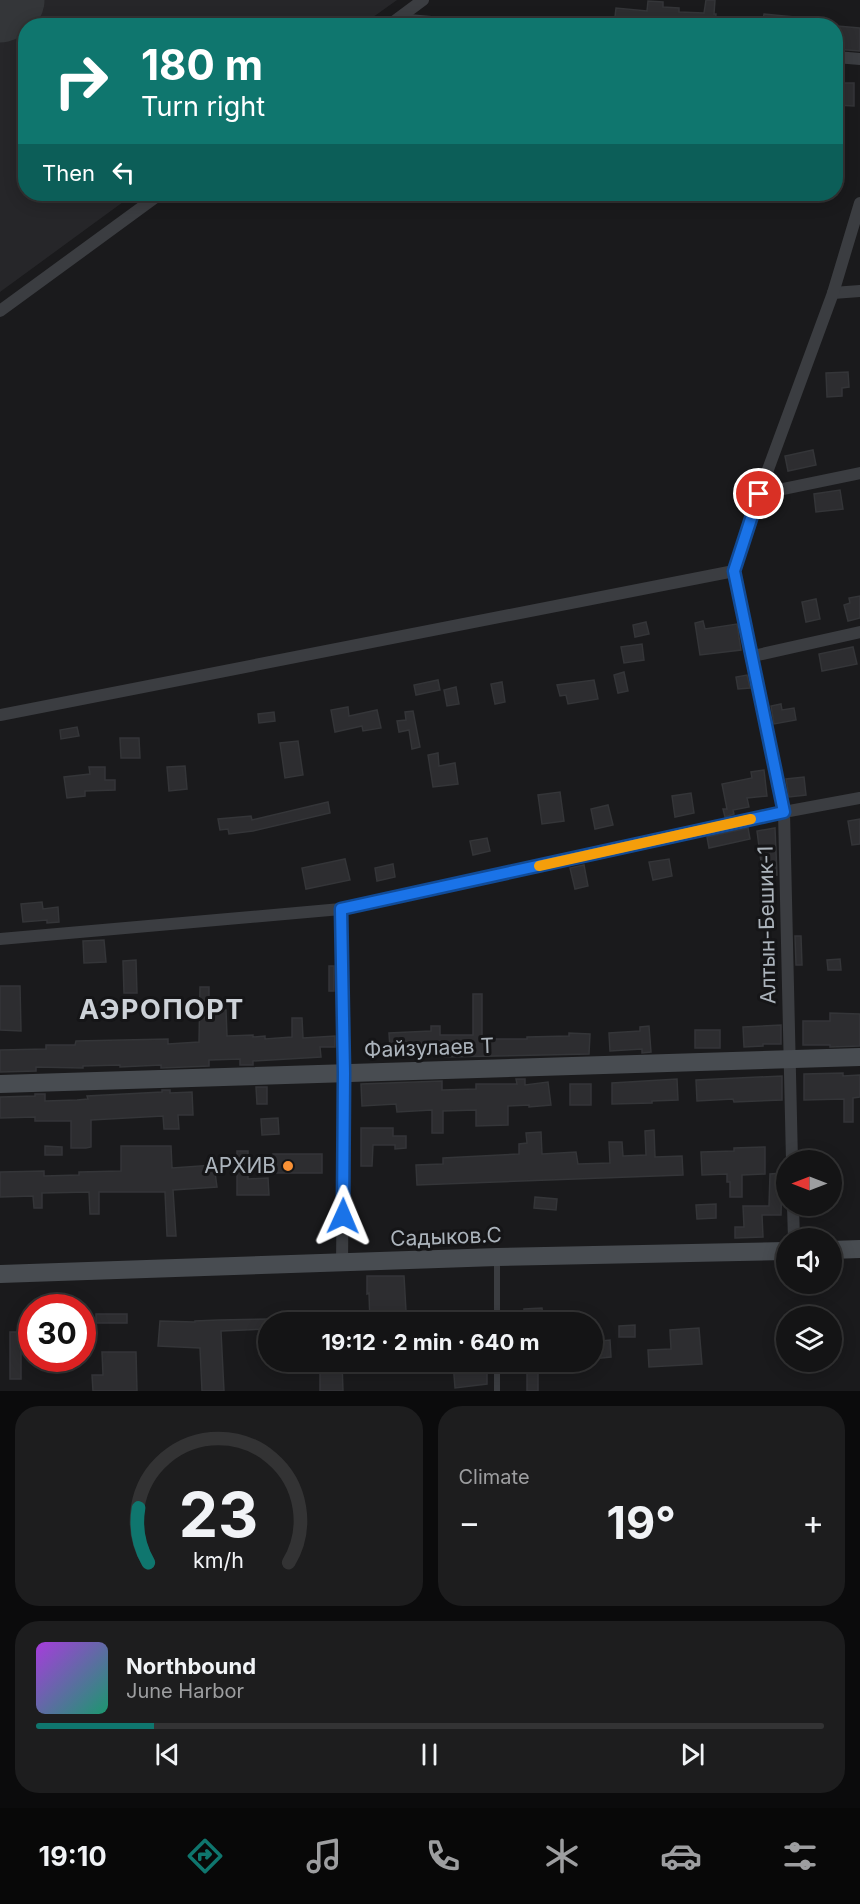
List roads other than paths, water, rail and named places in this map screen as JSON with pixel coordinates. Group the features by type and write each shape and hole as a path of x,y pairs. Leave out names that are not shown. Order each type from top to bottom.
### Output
{"street":[{"path":"398,18 423,0"},
{"path":"843,58 860,59"},
{"path":"0,311 150,201"},
{"path":"0,715 734,571 759,494 833,293 860,203"},
{"path":"833,293 860,291"},
{"path":"759,494 860,473"},
{"name":"Алтын-Бешик-1","path":"734,571 784,812 792,1150"},
{"path":"753,656 860,632"},
{"path":"0,939 341,909 784,812 860,798"},
{"path":"341,909 344,1073 342,1263"},
{"name":"Файзулаев Т","path":"0,1084 860,1057"},
{"path":"842,1250 860,1249"},
{"name":"Садыков.С","path":"0,1274 496,1257 776,1251"}],"lane":[{"path":"496,1257 497,1312"},
{"path":"497,1372 497,1391"}],"place":[{"name":"АРХИВ","path":"288,1166"}],"district":[{"name":"АЭРОПОРТ","path":"162,1010"}]}
